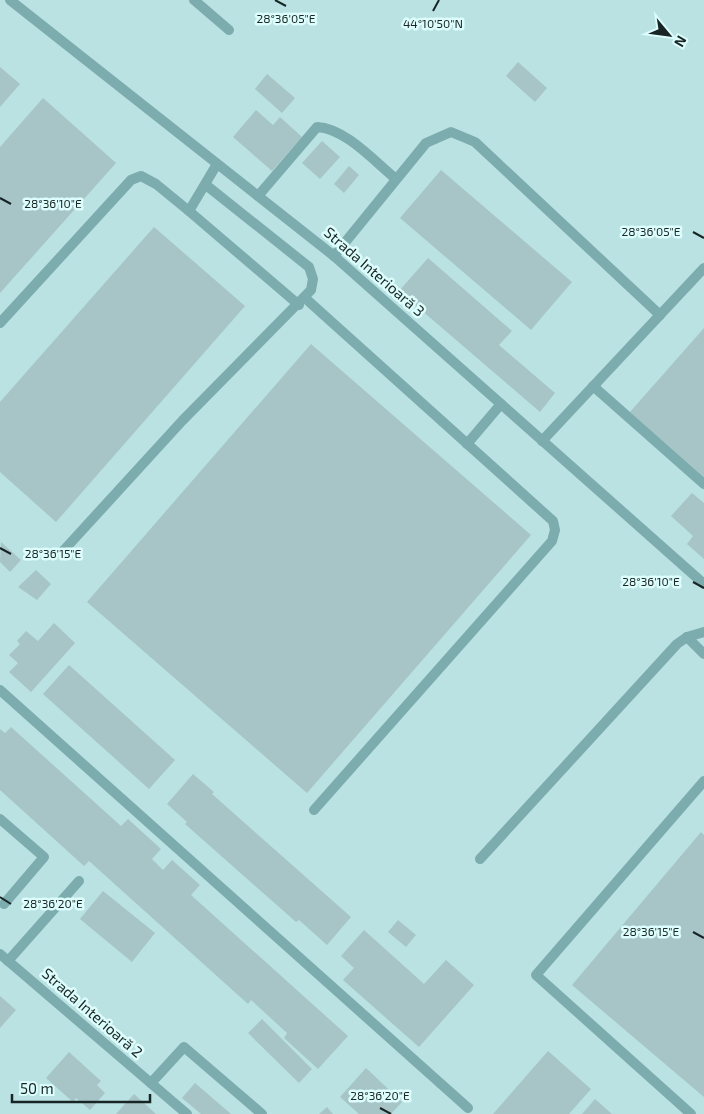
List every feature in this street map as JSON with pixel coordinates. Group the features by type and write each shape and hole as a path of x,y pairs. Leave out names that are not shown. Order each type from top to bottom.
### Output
{"lane":[{"name":"Strada Interioară 3","path":"10,0 334,256 704,584"},
{"path":"194,0 229,30"},
{"path":"258,196 317,127 325,127 344,136 396,179"},
{"path":"334,256 426,143 451,132 475,142 660,315"},
{"path":"189,210 206,185 217,164"},
{"path":"0,323 131,180 141,176 156,184 302,301 553,521 555,530 552,541 314,810"},
{"path":"64,550 182,421 311,290 313,279 309,267 206,185"},
{"path":"542,441 704,268"},
{"path":"593,386 704,484"},
{"path":"467,444 500,404"},
{"path":"480,859 677,644 687,637 704,632"},
{"path":"687,637 704,654"},
{"path":"0,690 468,1108"},
{"path":"691,1114 536,975 704,781"},
{"path":"0,819 44,857 4,904"},
{"path":"8,961 79,880"},
{"name":"Strada Interioară 2","path":"0,954 187,1114"},
{"path":"151,1083 184,1046 262,1114"}],"shaded area":[{"path":"0,0 704,0 704,1114 0,1114"}],"building":[{"path":"518,62 547,88 535,102 506,76"},
{"path":"0,67 20,84 0,107"},
{"path":"267,74 295,98 282,113 255,89"},
{"path":"43,98 116,163 0,293 0,147"},
{"path":"256,110 273,125 280,117 302,137 272,171 233,137"},
{"path":"322,141 340,157 320,179 302,163"},
{"path":"349,166 359,175 344,193 334,184"},
{"path":"441,170 572,282 531,330 400,218"},
{"path":"154,227 245,306 56,522 0,472 0,402"},
{"path":"428,258 512,331 499,345 555,393 540,412 399,291"},
{"path":"704,328 704,477 630,412"},
{"path":"311,344 531,535 307,793 87,602"},
{"path":"692,493 704,503 704,559 687,544 693,536 671,516"},
{"path":"1,542 21,560 10,572 0,562"},
{"path":"36,570 51,584 37,600 18,587"},
{"path":"54,623 75,643 31,692 9,672 18,663 9,655 20,644 17,641 26,631 38,641"},
{"path":"69,665 175,760 149,789 43,694"},
{"path":"11,727 121,826 128,819 161,849 152,859 163,870 172,860 200,885 191,895 348,1036 318,1069 284,1038 287,1033 251,1000 248,1004 89,861 84,866 0,790 0,729 5,733"},
{"path":"193,774 214,792 212,794 351,917 327,945 299,920 296,922 185,824 187,822 167,804"},
{"path":"701,832 704,835 704,1097 572,985"},
{"path":"103,891 155,933 132,962 80,919"},
{"path":"398,920 416,935 406,947 388,932"},
{"path":"364,930 424,984 446,960 474,985 419,1047 343,980 354,968 341,956"},
{"path":"0,996 16,1010 0,1028"},
{"path":"262,1019 312,1069 299,1083 248,1033"},
{"path":"548,1051 591,1089 569,1114 493,1114"},
{"path":"69,1052 101,1081 97,1085 105,1093 90,1110 76,1098 73,1102 46,1078"},
{"path":"366,1068 402,1102 391,1114 359,1114 340,1097"},
{"path":"195,1083 231,1114 201,1114 182,1098"},
{"path":"134,1094 156,1114 116,1114"},
{"path":"595,1099 612,1114 582,1114"},
{"path":"327,1107 333,1114 319,1114"}]}
